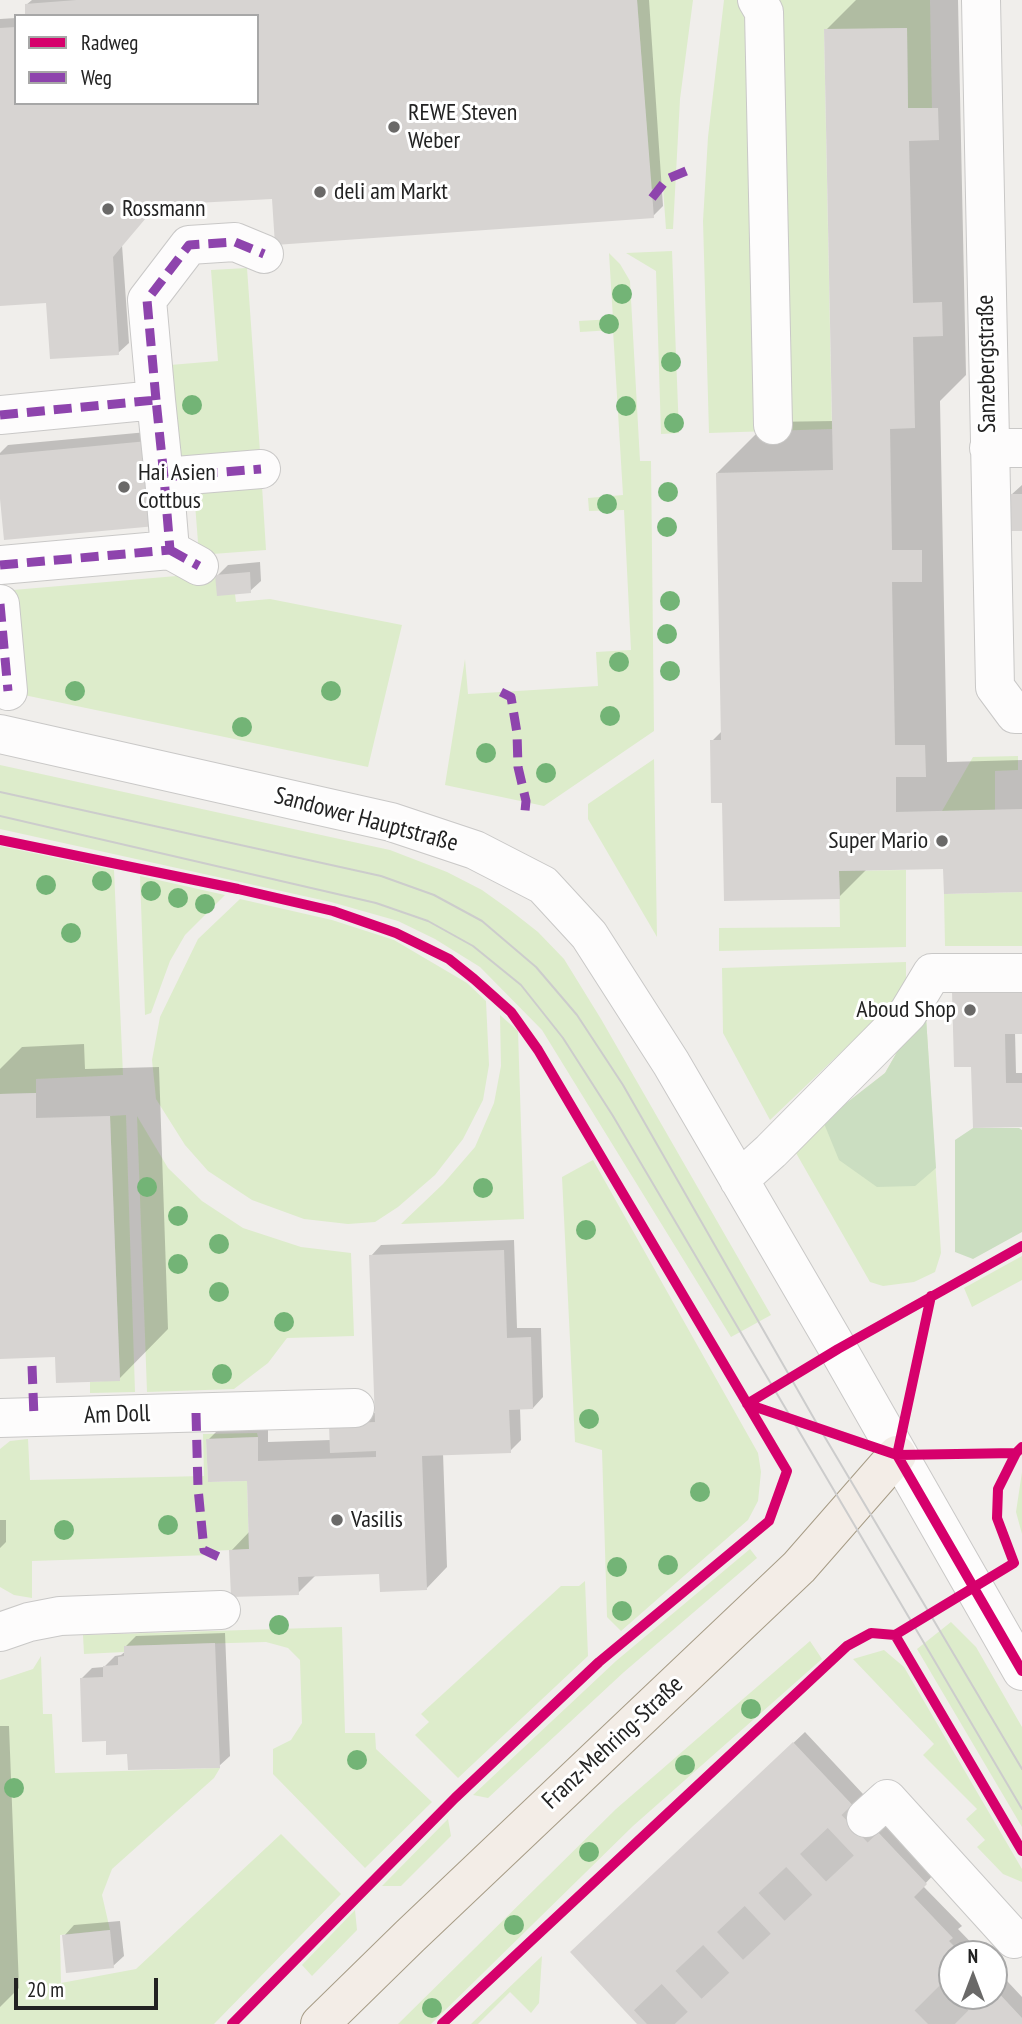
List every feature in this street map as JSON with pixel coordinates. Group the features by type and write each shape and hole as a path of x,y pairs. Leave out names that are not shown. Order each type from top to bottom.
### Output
{"main road":[{"name":"Franz-Mehring-Straße","path":"320,2024 799,1567 897,1455"}],"street":[{"path":"757,0 764,12 773,425"},
{"name":"Sanzebergstraße","path":"981,0 1005,448 995,687 1015,714 1022,713"},
{"path":"0,565 185,558 164,477 147,300 189,245 235,242 264,254"},
{"path":"0,415 156,400"},
{"path":"164,477 261,469"},
{"path":"0,604 8,691"},
{"name":"Sandower Hauptstraße","path":"0,734 391,822 475,850 543,885 589,935 671,1063 1022,1671"},
{"path":"739,1180 908,1013 932,973 1022,973"},
{"name":"Am Doll","path":"0,1418 355,1408"},
{"path":"0,1632 29,1622 60,1616 221,1610"},
{"path":"866,1818 887,1799 1010,1944"}],"green space":[{"path":"637,0 693,0 680,99 673,229 666,229 663,188 651,189"},
{"path":"724,0 930,0 932,108 908,108 907,28 824,30 832,429 709,433 703,221 708,137"},
{"path":"672,251 679,433 661,434 656,271 626,253"},
{"path":"609,253 620,264 630,281 640,461 651,461 654,731 544,806 445,785 465,659 468,694 598,686 596,652 631,650 624,510 589,511 588,498 623,495 613,330 580,332 579,321 613,319"},
{"path":"247,268 260,452 177,460 170,365 218,361 211,270"},
{"path":"262,486 266,550 199,555 194,491"},
{"path":"200,574 215,575 235,594 236,602 270,599 402,625 368,767 24,695 13,590"},
{"path":"1018,756 1018,770 995,771 995,810 942,811 973,757"},
{"path":"654,759 657,937 588,819 588,804"},
{"path":"0,765 390,850 447,872 482,890 538,932 564,959 771,1315 731,1337 542,1030 480,967 435,939 398,921 331,902 0,829"},
{"path":"0,846 114,870 123,1075 36,1079 36,1093 0,1094"},
{"path":"906,870 906,947 719,951 719,928 840,927 839,871"},
{"path":"140,876 225,895 185,935 170,961 151,1013 145,1015"},
{"path":"1022,892 1022,946 945,946 944,894"},
{"path":"240,899 332,920 394,940 467,983 486,1001 489,1065 483,1100 463,1139 435,1175 398,1207 375,1222 348,1224 304,1219 252,1200 208,1171 185,1145 156,1099 152,1060 160,1017 198,939"},
{"path":"906,962 906,983 898,998 770,1120 723,1033 722,968"},
{"path":"500,1015 518,1031 524,1219 401,1224 443,1184 475,1147 494,1103 501,1066"},
{"path":"926,1017 941,1253 935,1272 914,1282 883,1286 870,1282 794,1146 885,1073 901,1045"},
{"path":"926,1017 936,1168 915,1186 877,1187 839,1160 823,1121 885,1073 901,1045"},
{"path":"126,1115 135,1392 90,1393 90,1382 120,1380 110,1116"},
{"path":"137,1116 168,1168 202,1201 243,1228 301,1247 351,1253 354,1336 287,1338 268,1363 234,1389 147,1392"},
{"path":"973,1128 1022,1130 1022,1232 973,1259 955,1252 955,1140"},
{"path":"593,1160 758,1453 761,1472 758,1501 748,1520 621,1631 607,1617 602,1450 575,1442 562,1177"},
{"path":"1022,1256 1022,1280 972,1307 964,1288"},
{"path":"257,1433 258,1437 206,1439 208,1482 247,1481 249,1549 211,1551 211,1555 32,1561 32,1598 14,1595 0,1587 0,1449 10,1441 28,1439 30,1480 204,1476 203,1434"},
{"path":"1022,1472 1022,1534 1016,1512"},
{"path":"750,1549 757,1558 624,1672 488,1798 473,1795 616,1661"},
{"path":"585,1581 588,1656 458,1778 415,1735 429,1722 421,1714 561,1586 579,1586"},
{"path":"951,1622 976,1647 1022,1727 1022,1827 917,1649"},
{"path":"342,1627 345,1733 375,1733 376,1749 432,1802 365,1868 273,1774 273,1749 291,1740 302,1723 300,1660 288,1648 266,1642 124,1646 124,1652 84,1654 83,1635"},
{"path":"810,1641 822,1659 633,1826 431,2024 398,2024 616,1809"},
{"path":"884,1650 904,1667 1022,1869 1022,1882 1003,1874 977,1847 985,1840 966,1819 977,1809 923,1755 934,1744 853,1659"},
{"path":"41,1656 43,1714 52,1714 55,1773 220,1768 214,1778 112,1869 102,1895 110,1930 60,1935 61,1983 136,1969 281,1834 341,1894 214,2024 0,2024 0,1680 33,1669"},
{"path":"448,1819 451,1836 401,1886 382,1886"},
{"path":"355,1910 357,1930 312,1976 302,1965"},
{"path":"542,1956 539,2003 531,2013 510,1992 478,2024 471,2024"}],"building":[{"path":"77,0 637,0 654,218 275,245 272,199 157,205 113,257 119,355 50,359 46,303 0,306 0,28 14,27 14,105 259,105 259,14 25,14 25,4"},
{"path":"907,28 908,108 938,108 939,140 909,141 913,303 942,302 943,336 913,337 915,428 890,429 892,550 922,550 922,582 892,582 895,745 925,745 926,777 896,777 896,812 1022,809 1022,892 944,894 943,869 839,871 840,899 724,901 722,803 711,803 710,740 721,740 716,473 833,470 824,29"},
{"path":"148,441 156,526 4,540 0,455"},
{"path":"1010,494 1022,494 1022,531 1011,531"},
{"path":"250,572 251,593 217,596 215,575"},
{"path":"1022,990 1022,1034 1005,1034 1006,1083 1022,1083 1022,1127 973,1128 971,1067 954,1067 952,991"},
{"path":"36,1093 36,1118 110,1116 120,1381 56,1383 55,1357 0,1359 0,1094"},
{"path":"504,1250 507,1338 531,1337 533,1409 509,1410 511,1453 422,1456 427,1590 380,1592 379,1574 298,1577 299,1595 231,1597 229,1550 249,1549 247,1481 208,1482 206,1439 258,1437 258,1461 376,1457 376,1451 330,1453 329,1424 375,1422 369,1255"},
{"path":"215,1643 220,1768 128,1770 127,1754 106,1755 106,1741 82,1742 80,1678 103,1677 103,1666 118,1665 118,1657 124,1656 124,1646"},
{"path":"793,1742 927,1884 914,1897 953,1938 938,1940 938,2010 1008,2010 1008,2003 1022,2018 1022,2024 637,2024 570,1952"},
{"path":"110,1930 114,1968 66,1973 62,1935"}],"tunnel":[{"path":"647,2024 866,1818"},
{"path":"928,2024 942,2010"}],"tram line":[{"path":"0,792 381,876 434,895 482,921 536,967 577,1015 623,1085 820,1429 1022,1769"},
{"path":"0,816 376,903 428,921 473,946 521,985 563,1038 613,1116 1022,1809"}],"marked path":[{"path":"652,198 667,179 691,169"},
{"path":"156,400 147,300 189,245 235,242 264,254"},
{"path":"0,415 156,400 164,477 261,469"},
{"path":"0,565 170,550 164,477"},
{"path":"170,550 199,566"},
{"path":"0,604 8,691"},
{"path":"501,692 511,697 517,733 518,767 526,801 525,811"},
{"path":"32,1366 34,1417"},
{"path":"196,1413 198,1488 204,1550 219,1557"}],"cycle path":[{"path":"0,840 333,911 396,933 449,959 474,979 511,1012 538,1050 787,1471 769,1521 599,1662 455,1798 232,2024"},
{"path":"747,1404 838,1349 1022,1246"},
{"path":"897,1455 931,1296"},
{"path":"747,1404 897,1455 1016,1453"},
{"path":"442,2024 847,1646 871,1633 895,1635 1014,1563 997,1518 998,1489 1016,1453 1022,1447"},
{"path":"897,1455 1022,1671"},
{"path":"895,1635 1022,1851"}],"place":[{"name":"REWE Steven Weber","path":"394,127"},
{"name":"deli am Markt","path":"320,192"},
{"name":"Rossmann","path":"108,209"},
{"name":"Hai Asien Cottbus","path":"124,487"},
{"name":"Super Mario","path":"942,841"},
{"name":"Aboud Shop","path":"970,1010"},
{"name":"Vasilis","path":"337,1520"}]}
